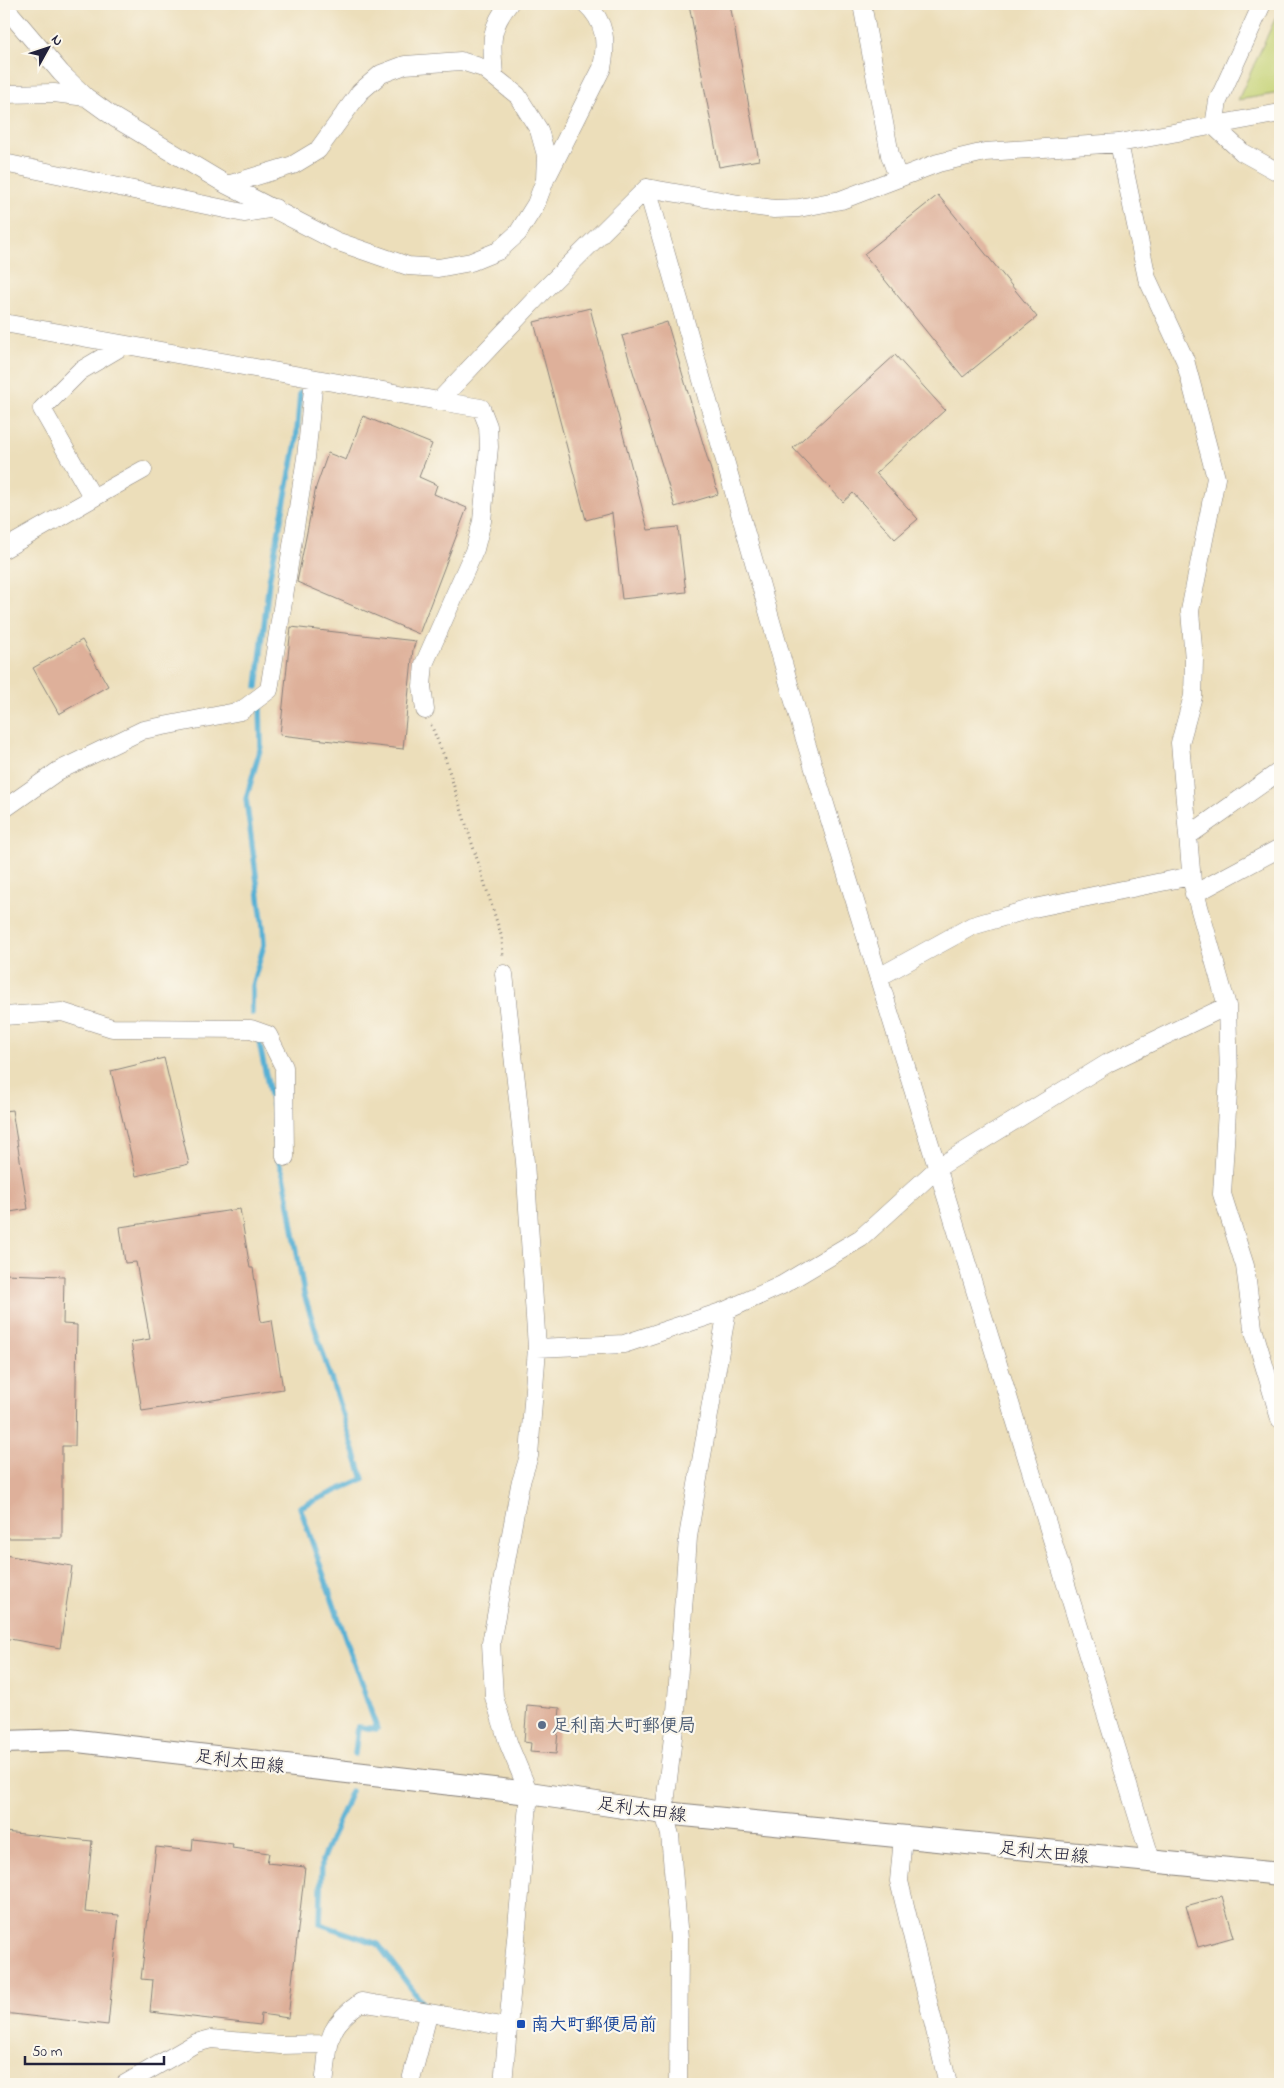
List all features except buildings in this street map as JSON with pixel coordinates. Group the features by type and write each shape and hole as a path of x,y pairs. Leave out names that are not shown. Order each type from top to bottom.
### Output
{"main road":[{"name":"足利太田線","path":"4,1742 69,1740 529,1793 664,1813 1152,1863 1280,1874"}],"street":[{"path":"494,76 492,33 499,16 509,4"},
{"path":"4,6 61,72 86,97 115,118 227,185 336,241 382,259 408,266 438,268 470,262 498,251 518,233 536,204 545,180 602,68 606,49 604,30 595,12 586,4"},
{"path":"862,4 890,155 898,178"},
{"path":"1214,126 1218,101 1262,4"},
{"path":"227,185 294,165 318,150 360,92 381,74 404,65 461,61 483,68 517,95 539,130 546,155 545,180"},
{"path":"4,94 54,93 86,97"},
{"path":"646,188 751,206 774,209 799,208 841,200 938,163 985,152 1119,143 1280,113"},
{"path":"1214,126 1242,152 1280,174"},
{"path":"1119,143 1147,278 1185,360 1216,478 1190,611 1194,660 1193,696 1180,742 1194,894 1227,1006 1229,1076 1222,1194 1245,1266 1253,1328 1280,1418"},
{"path":"4,162 244,213 275,208"},
{"path":"440,401 543,291 646,188"},
{"path":"646,188 804,733 1152,1863"},
{"path":"4,323 481,408 488,426 489,447 482,521 475,549 424,664 422,686 425,710"},
{"path":"93,498 42,410 80,371 124,345"},
{"path":"4,809 58,771 143,730 241,711 269,690 306,458 314,379"},
{"path":"4,549 143,470"},
{"path":"1188,836 1280,771"},
{"path":"1194,894 1280,848"},
{"path":"879,977 972,926 1034,908 1191,876"},
{"path":"503,2084 529,1793 509,1745 494,1697 491,1643 520,1485 528,1456 537,1348 525,1162 504,974"},
{"path":"537,1348 624,1344 727,1310 782,1285 861,1238 939,1167 1108,1062 1227,1006"},
{"path":"4,1016 62,1012 112,1028 251,1029 268,1035 284,1067 285,1157"},
{"path":"678,2084 679,1939 670,1835 664,1813 676,1712 688,1537 727,1310"},
{"path":"903,1837 899,1881 948,2084"},
{"path":"324,2084 327,2044 342,2016 361,2002 428,2015 459,2017 509,2028"},
{"path":"410,2084 428,2015"},
{"path":"125,2084 196,2043 211,2039 280,2045 327,2044"}],"path":[{"path":"425,710 445,758 502,938 504,974"}],"green space":[{"path":"1280,8 1280,93 1238,100"}],"waterway":[{"path":"257,687 269,581 296,443 300,393"},
{"path":"252,1013 252,986 264,945 246,799 261,746 260,703"},
{"path":"259,1042 275,1118 276,1153 285,1180 304,1294 363,1479 300,1507 377,1729 358,1727 355,1754"},
{"path":"351,1791 322,1860 320,1924 378,1944 423,2004"}],"place":[{"name":"足利南大町郵便局","path":"542,1725"},
{"name":"南大町郵便局前","path":"521,2024"}]}
